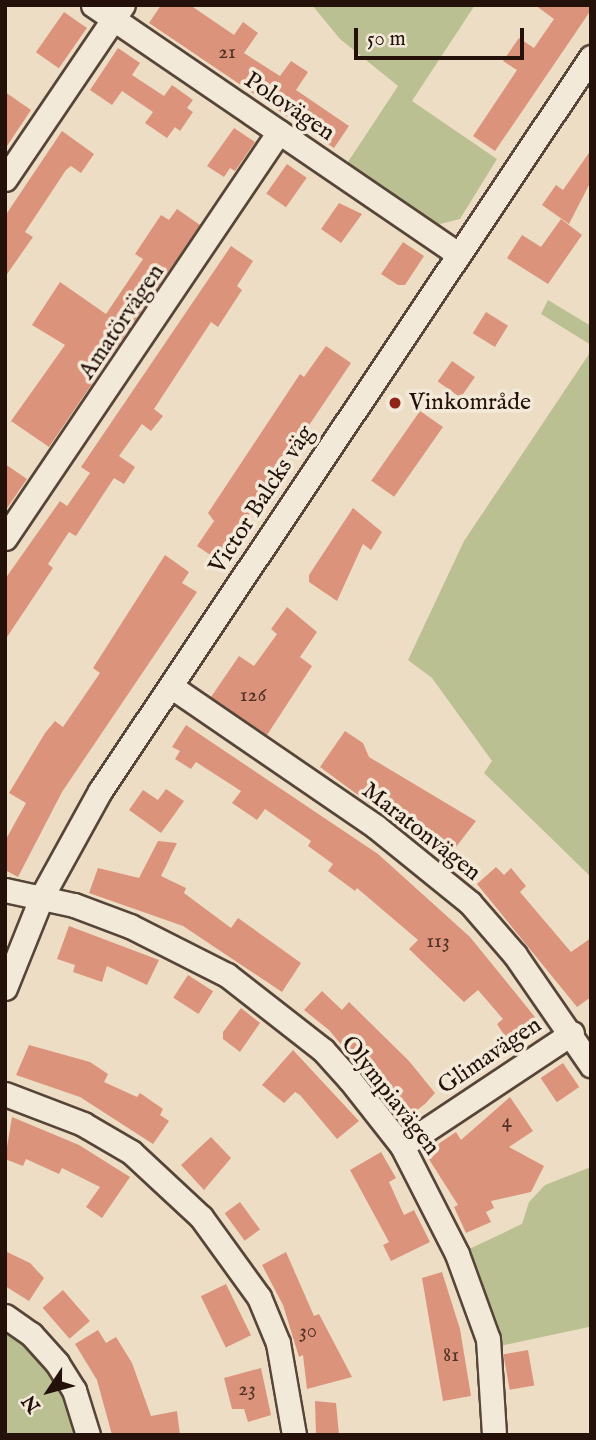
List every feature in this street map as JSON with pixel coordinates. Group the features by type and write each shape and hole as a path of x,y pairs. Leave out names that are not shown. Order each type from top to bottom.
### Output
{"street":[{"name":"Polovägen","path":"93,5 118,12 279,132 456,253"},
{"path":"5,179 118,12"},
{"name":"Victor Balcks väg","path":"5,988 42,896 100,791 172,687 456,253 591,57"},
{"name":"Amatörvägen","path":"5,538 279,132"},
{"name":"Maratonvägen","path":"172,687 375,826 470,903 572,1033 591,1065"},
{"name":"Olympiavägen","path":"5,890 42,896 130,926 227,975 323,1050 402,1146 457,1254 488,1339 494,1435"},
{"name":"Glimavägen","path":"402,1146 572,1033"},
{"path":"5,1094 83,1124 131,1152 201,1217 259,1297 278,1343 293,1435"},
{"path":"5,1316 31,1334 57,1363 74,1390 88,1435"}],"green space":[{"path":"312,5 475,5 412,101 497,159 460,219 436,225 346,165 398,86 340,39"},
{"path":"548,300 591,326 591,345 541,314"},
{"path":"591,351 591,877 484,773 492,761 432,678 408,660 464,541"},
{"path":"591,1167 591,1345 589,1327 495,1347 467,1250 522,1224 529,1202 545,1185"},
{"path":"5,1328 39,1355 63,1391 78,1435 5,1434"}],"building":[{"path":"161,5 190,5 234,35 243,22 258,33 244,53 280,76 291,61 308,72 296,90 349,126 334,148 149,23"},
{"path":"535,5 591,5 591,10 495,151 473,136 517,70 503,61 519,38 534,48 554,19"},
{"path":"64,12 87,28 59,68 36,52"},
{"path":"118,48 140,63 132,75 164,96 172,85 193,100 187,108 193,112 180,131 175,127 167,138 145,123 153,112 122,91 112,105 90,90"},
{"path":"5,92 31,110 5,149"},
{"path":"234,128 255,142 235,171 230,168 224,177 207,166"},
{"path":"62,131 94,154 81,173 71,166 66,170 25,232 33,237 5,277 5,216"},
{"path":"591,150 591,181 569,224 542,205 556,185 563,190"},
{"path":"287,164 307,178 286,207 266,193"},
{"path":"339,203 362,214 341,243 321,229"},
{"path":"177,209 200,225 49,447 11,421 65,345 32,325 60,282 106,314 143,259 135,254 161,215 169,220"},
{"path":"561,219 582,235 548,284 507,258 522,235 541,247"},
{"path":"403,242 424,256 405,285 398,285 381,274"},
{"path":"231,246 253,261 237,286 242,290 218,327 211,322 154,409 163,416 151,431 142,424 119,456 135,467 124,484 114,478 76,536 69,532 48,564 53,568 5,640 5,579 60,501 67,506 90,473 81,467"},
{"path":"486,312 508,326 495,347 473,333"},
{"path":"326,346 351,363 218,560 197,546 214,521 208,513 300,374 304,377"},
{"path":"452,361 475,377 461,398 438,381"},
{"path":"420,411 443,427 394,497 371,481"},
{"path":"5,464 27,479 5,511"},
{"path":"353,508 382,532 371,550 363,544 337,601 309,582 309,575"},
{"path":"165,555 189,572 182,583 197,592 62,792 18,877 5,870 5,841 26,803 9,793 45,733 55,721 63,727 100,673 93,668"},
{"path":"287,607 317,632 300,657 312,666 267,735 211,697 239,656 254,666 277,634 271,629"},
{"path":"186,725 378,854 470,937 543,1027 521,1043 515,1034 507,1039 497,1024 503,1019 478,990 464,1002 409,949 418,940 357,888 355,891 328,871 333,864 308,846 311,841 265,809 257,820 232,803 241,791 196,762 191,769 175,759 180,751 172,747"},
{"path":"345,731 363,743 369,757 476,821 446,860 320,767"},
{"path":"166,789 184,801 161,833 129,810 143,790 158,800"},
{"path":"158,841 177,843 161,876 186,888 184,893 231,928 238,918 301,963 282,992 183,926 89,893 98,868 139,878"},
{"path":"496,867 504,875 511,868 526,886 520,892 571,952 591,938 591,997 577,1007 477,884"},
{"path":"69,926 159,960 147,985 107,966 102,982 73,972 75,965 57,959"},
{"path":"188,975 213,991 198,1014 173,998"},
{"path":"322,991 342,1010 349,1002 409,1061 435,1093 425,1104 404,1120 329,1030 304,1010"},
{"path":"241,1008 260,1023 240,1052 223,1039 223,1032"},
{"path":"29,1045 90,1062 108,1074 104,1082 137,1097 140,1093 163,1109 160,1115 169,1121 153,1144 80,1097 16,1075"},
{"path":"293,1050 359,1121 337,1139 300,1095 295,1092 284,1103 262,1085"},
{"path":"563,1063 579,1087 557,1102 541,1078"},
{"path":"510,1097 533,1131 509,1147 544,1166 531,1192 491,1201 494,1208 486,1212 491,1222 466,1233 454,1207 458,1205 425,1153 456,1132 461,1140"},
{"path":"12,1117 79,1145 130,1177 102,1218 86,1207 100,1187 62,1168 59,1174 26,1159 23,1166 5,1159"},
{"path":"211,1137 231,1158 204,1190 181,1165"},
{"path":"381,1152 396,1178 389,1182 404,1215 414,1210 430,1242 391,1261 383,1245 389,1242 350,1170"},
{"path":"240,1202 260,1230 245,1241 225,1213"},
{"path":"5,1251 30,1263 44,1278 29,1301 5,1286"},
{"path":"286,1252 314,1316 319,1314 352,1377 307,1389 303,1355 299,1357 283,1305 262,1265"},
{"path":"442,1272 460,1329 471,1396 443,1401 422,1278"},
{"path":"226,1284 251,1335 226,1348 201,1296"},
{"path":"63,1290 90,1321 70,1339 43,1308"},
{"path":"98,1330 106,1343 116,1337 132,1363 151,1416 177,1411 180,1435 112,1435 97,1380 75,1344"},
{"path":"528,1350 534,1385 510,1390 503,1354"},
{"path":"261,1368 271,1415 248,1422 244,1409 232,1409 224,1378"},
{"path":"315,1401 336,1403 339,1435 316,1435"}],"place":[{"name":"Vinkområde","path":"395,403"}]}
